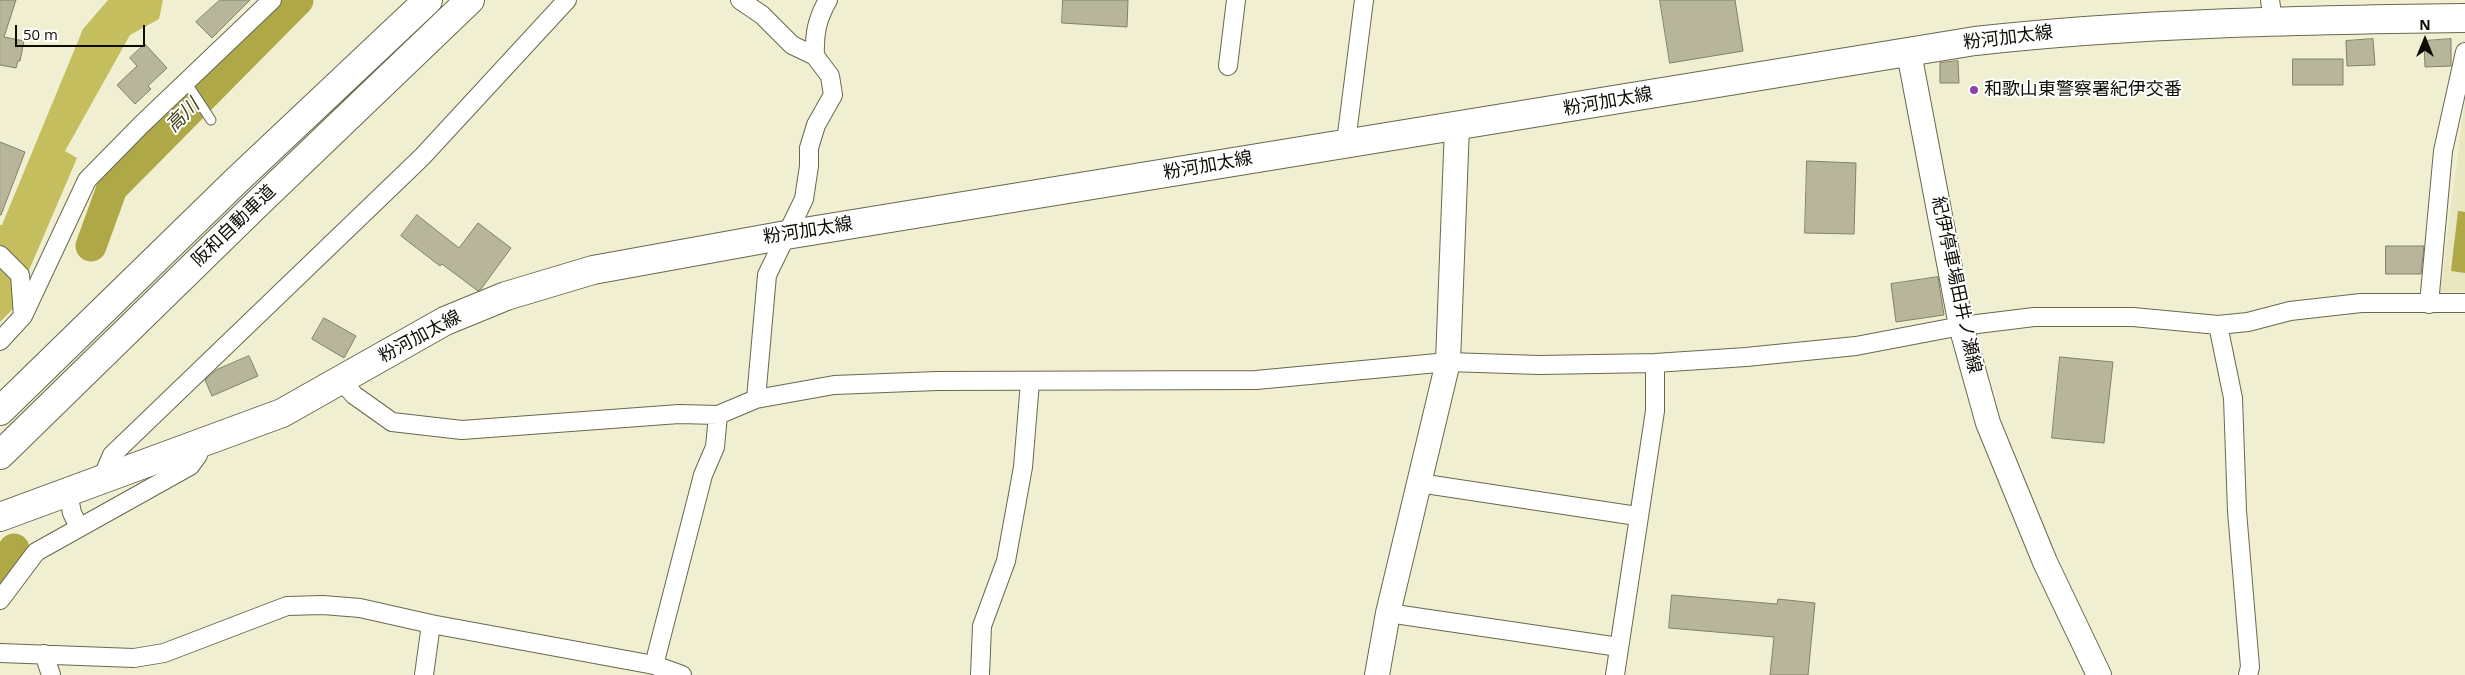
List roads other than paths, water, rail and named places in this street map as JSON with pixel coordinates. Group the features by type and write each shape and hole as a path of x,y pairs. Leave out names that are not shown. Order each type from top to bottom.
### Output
{"main road":[{"name":"阪和自動車道","path":"0,411 236,181 428,0"},
{"name":"阪和自動車道","path":"0,455 256,205 470,0"},
{"name":"粉河加太線","path":"0,517 282,413 445,321 506,296 593,270 786,235 1346,142 1457,126 1975,41 2271,10 2465,18"},
{"name":"紀伊停車場田井ノ瀬線","path":"1909,53 1961,326 1988,423 2045,562 2099,675"},
{"path":"1377,675 1388,613 1448,362 1457,126"}],"street":[{"path":"0,341 23,316 87,180 188,85 272,0"},
{"path":"105,479 105,470 112,455 243,327 256,317 325,243 422,157 567,0"},
{"path":"740,0 762,16 792,45 815,56 830,76 833,95 816,124 809,148 809,166 804,200 767,275 756,399"},
{"path":"815,56 814,37 819,15 828,0"},
{"path":"1228,66 1236,0"},
{"path":"1346,142 1364,0"},
{"path":"2429,304 2442,150 2465,52"},
{"path":"0,255 20,275 23,316"},
{"path":"342,380 354,395 392,422 462,430 679,414 718,415 756,399 834,385 937,381 1256,380 1448,362 1539,365 1655,363 1746,357 1856,346 1961,326 2034,317 2134,317 2218,325 2248,322 2290,311 2361,303 2465,303"},
{"path":"2218,325 2233,398 2237,511 2250,667 2248,675"},
{"path":"1615,675 1655,412 1655,363"},
{"path":"980,675 982,626 1006,561 1023,467 1030,382"},
{"path":"654,666 704,475 715,447 718,415"},
{"path":"0,600 36,552 190,466 198,455 197,444"},
{"path":"1419,483 1638,516"},
{"path":"68,493 72,513 79,527"},
{"path":"0,652 134,658 164,653 287,606 322,605 360,608 431,624 654,666 682,675"},
{"path":"1388,613 1619,647"},
{"path":"424,675 431,624"},
{"path":"44,654 50,675"}],"lane":[{"path":"188,85 211,120"}],"waterway":[{"name":"高川","path":"91,246 112,188 298,0"},
{"name":"高川","path":"0,569 14,549"}],"place":[{"name":"和歌山東警察署紀伊交番","path":"1974,90"}]}
